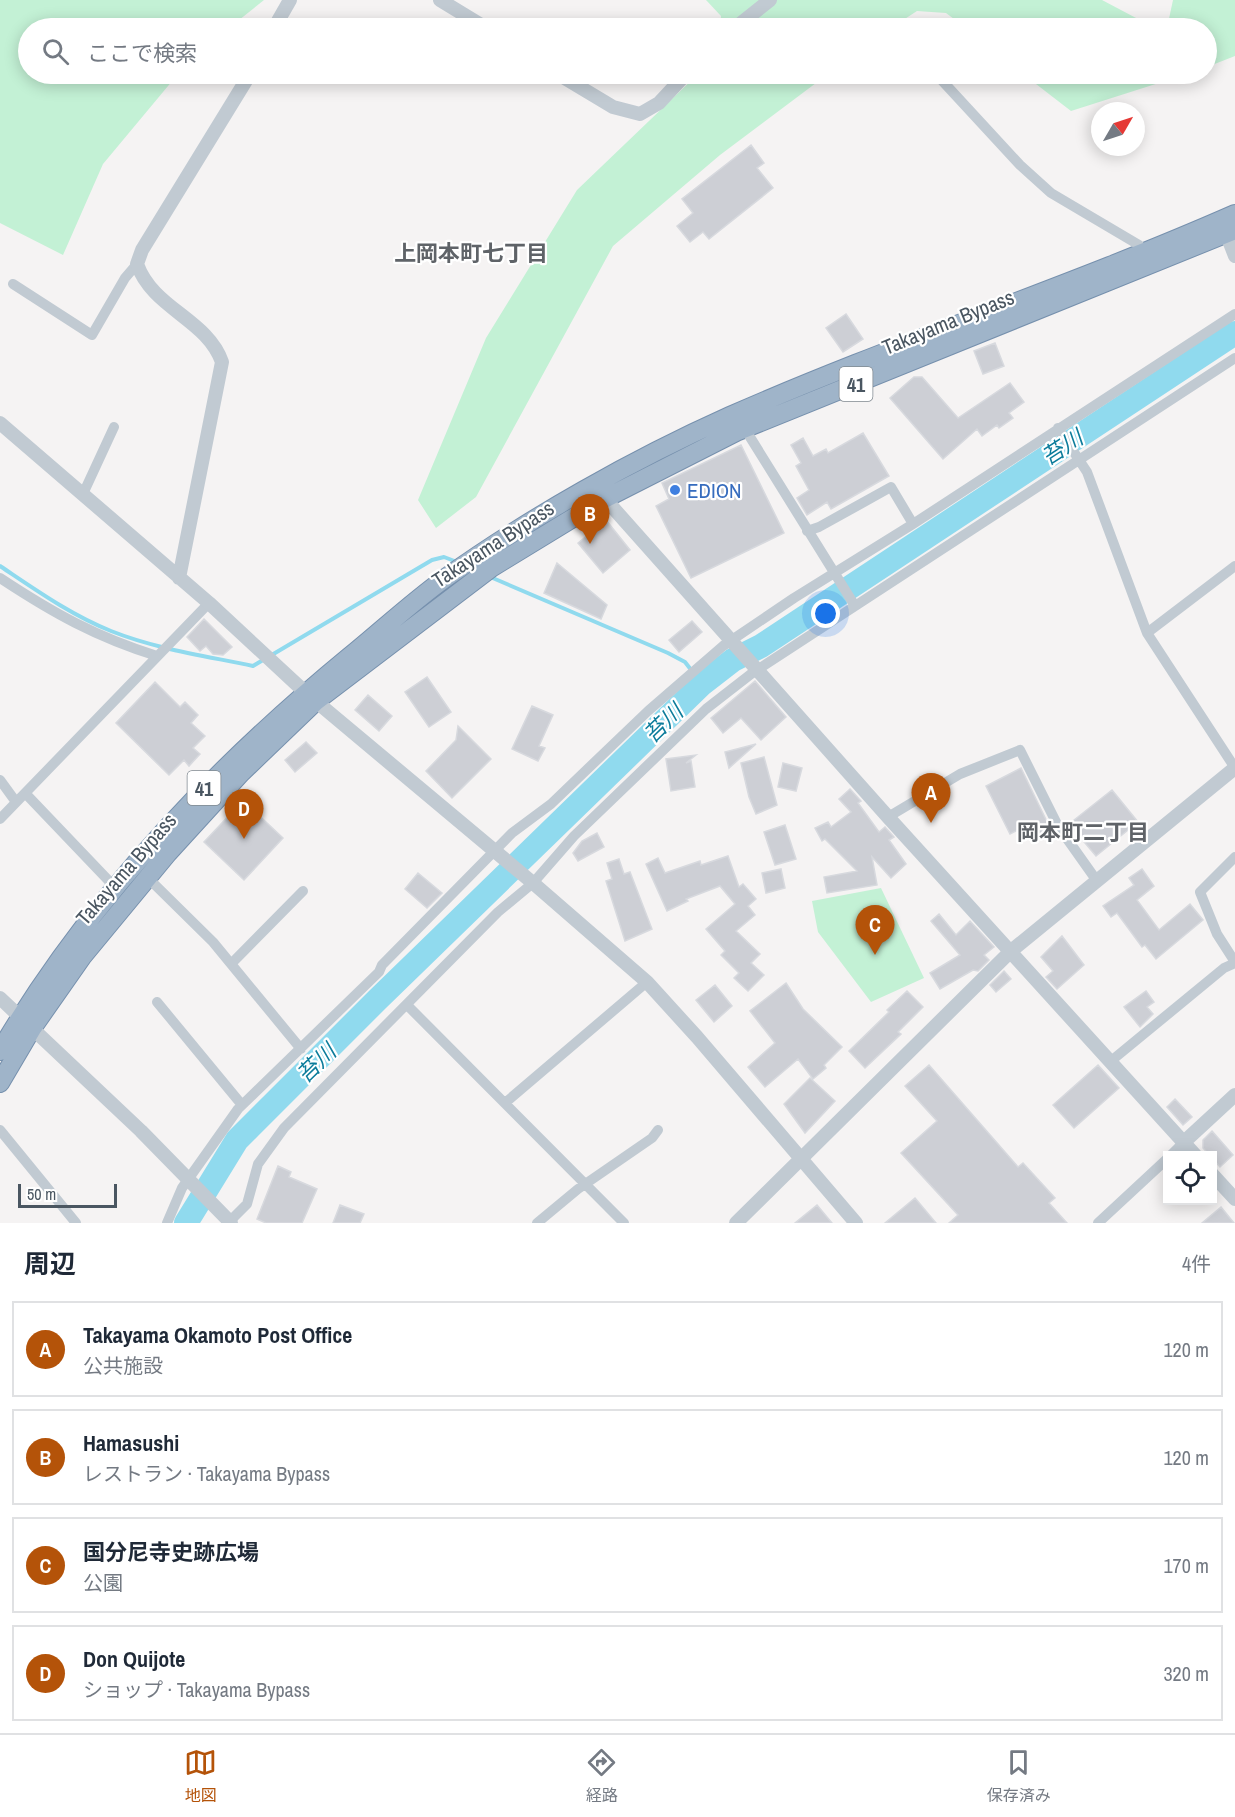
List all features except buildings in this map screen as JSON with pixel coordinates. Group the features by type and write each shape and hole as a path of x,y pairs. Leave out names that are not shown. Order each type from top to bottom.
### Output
{"highway":[{"name":"Takayama Bypass","path":"0,1083 27,1022 133,865 218,773 474,570 599,492 729,417 1142,252 1229,225"},
{"name":"Takayama Bypass","path":"3,1040 27,1022 147,877 311,697 456,571 491,568 599,492 1229,225"}],"street":[{"path":"280,18 290,0"},
{"path":"440,0 470,18"},
{"path":"748,18 770,0"},
{"path":"12,284 92,335 244,84"},
{"path":"575,84 613,107 640,114 659,103 677,84"},
{"path":"945,84 1020,165 1051,193 1139,245 1142,252"},
{"path":"1229,225 1235,256"},
{"path":"137,264 142,278 155,295 210,340 218,349 222,362 222,373 179,578"},
{"path":"167,1223 217,1135 242,1105 499,855 512,833 550,804 685,677 733,642 1235,314"},
{"path":"0,998 190,1181 227,1220 246,1204 258,1164 267,1148 574,836 706,709 756,668 1235,358"},
{"path":"1,426 209,603 311,697 531,880 647,982 697,1036 856,1223"},
{"path":"83,495 114,427"},
{"path":"745,429 854,604"},
{"path":"736,1223 1011,951 1235,768 1147,633 1087,472 1059,431"},
{"path":"807,531 891,487 913,524"},
{"path":"599,492 888,817 1192,1151"},
{"path":"1147,633 1235,566"},
{"path":"0,578 82,629 113,642 159,654"},
{"path":"0,819 209,603"},
{"path":"888,817 960,774 1020,750 1058,826 1097,881"},
{"path":"0,780 16,802"},
{"path":"25,793 109,881"},
{"path":"1111,1061 1224,968 1235,962 1217,934 1200,892 1235,857"},
{"path":"147,877 186,914 301,1048"},
{"path":"231,964 303,891"},
{"path":"505,1103 647,982"},
{"path":"157,1002 242,1105"},
{"path":"406,1005 624,1223"},
{"path":"1174,1151 1235,1095"},
{"path":"0,1130 76,1223"},
{"path":"537,1223 586,1184 652,1138 658,1130"},
{"path":"1098,1223 1163,1162"},
{"path":"1217,1179 1235,1199"}],"green space":[{"path":"0,0 264,0 242,18 18,18 18,84 170,84 103,164 63,255 0,223"},
{"path":"706,0 1102,0 1136,18 953,18 946,13 917,11 906,18 721,18"},
{"path":"1173,0 1235,0 1235,56 1217,63 1217,18 1169,18"},
{"path":"688,84 815,84 720,155 613,246 476,497 436,528 418,500 486,338 577,190"},
{"path":"1036,84 1156,84 1099,102 1091,102 1091,105 1071,111"},
{"path":"881,888 924,978 871,1002 818,932 812,901"}],"waterway":[{"name":"苔川","path":"186,1223 237,1140 377,1000 702,684 733,660 761,646 1235,333"},
{"path":"270,656 432,560 444,557 457,562"},
{"path":"0,566 68,610 111,631 181,652 253,666 263,660"},
{"path":"488,576 668,653 685,662 702,684"}],"place":[{"name":"EDION","path":"675,490"},
{"name":"Hamasushi","path":"590,544"},
{"name":"Takayama Okamoto Post Office","path":"931,823"},
{"name":"Don Quijote","path":"244,839"},
{"name":"国分尼寺史跡広場","path":"875,955"}],"district":[{"name":"上岡本町七丁目","path":"471,253"},
{"name":"岡本町二丁目","path":"1083,832"}]}
